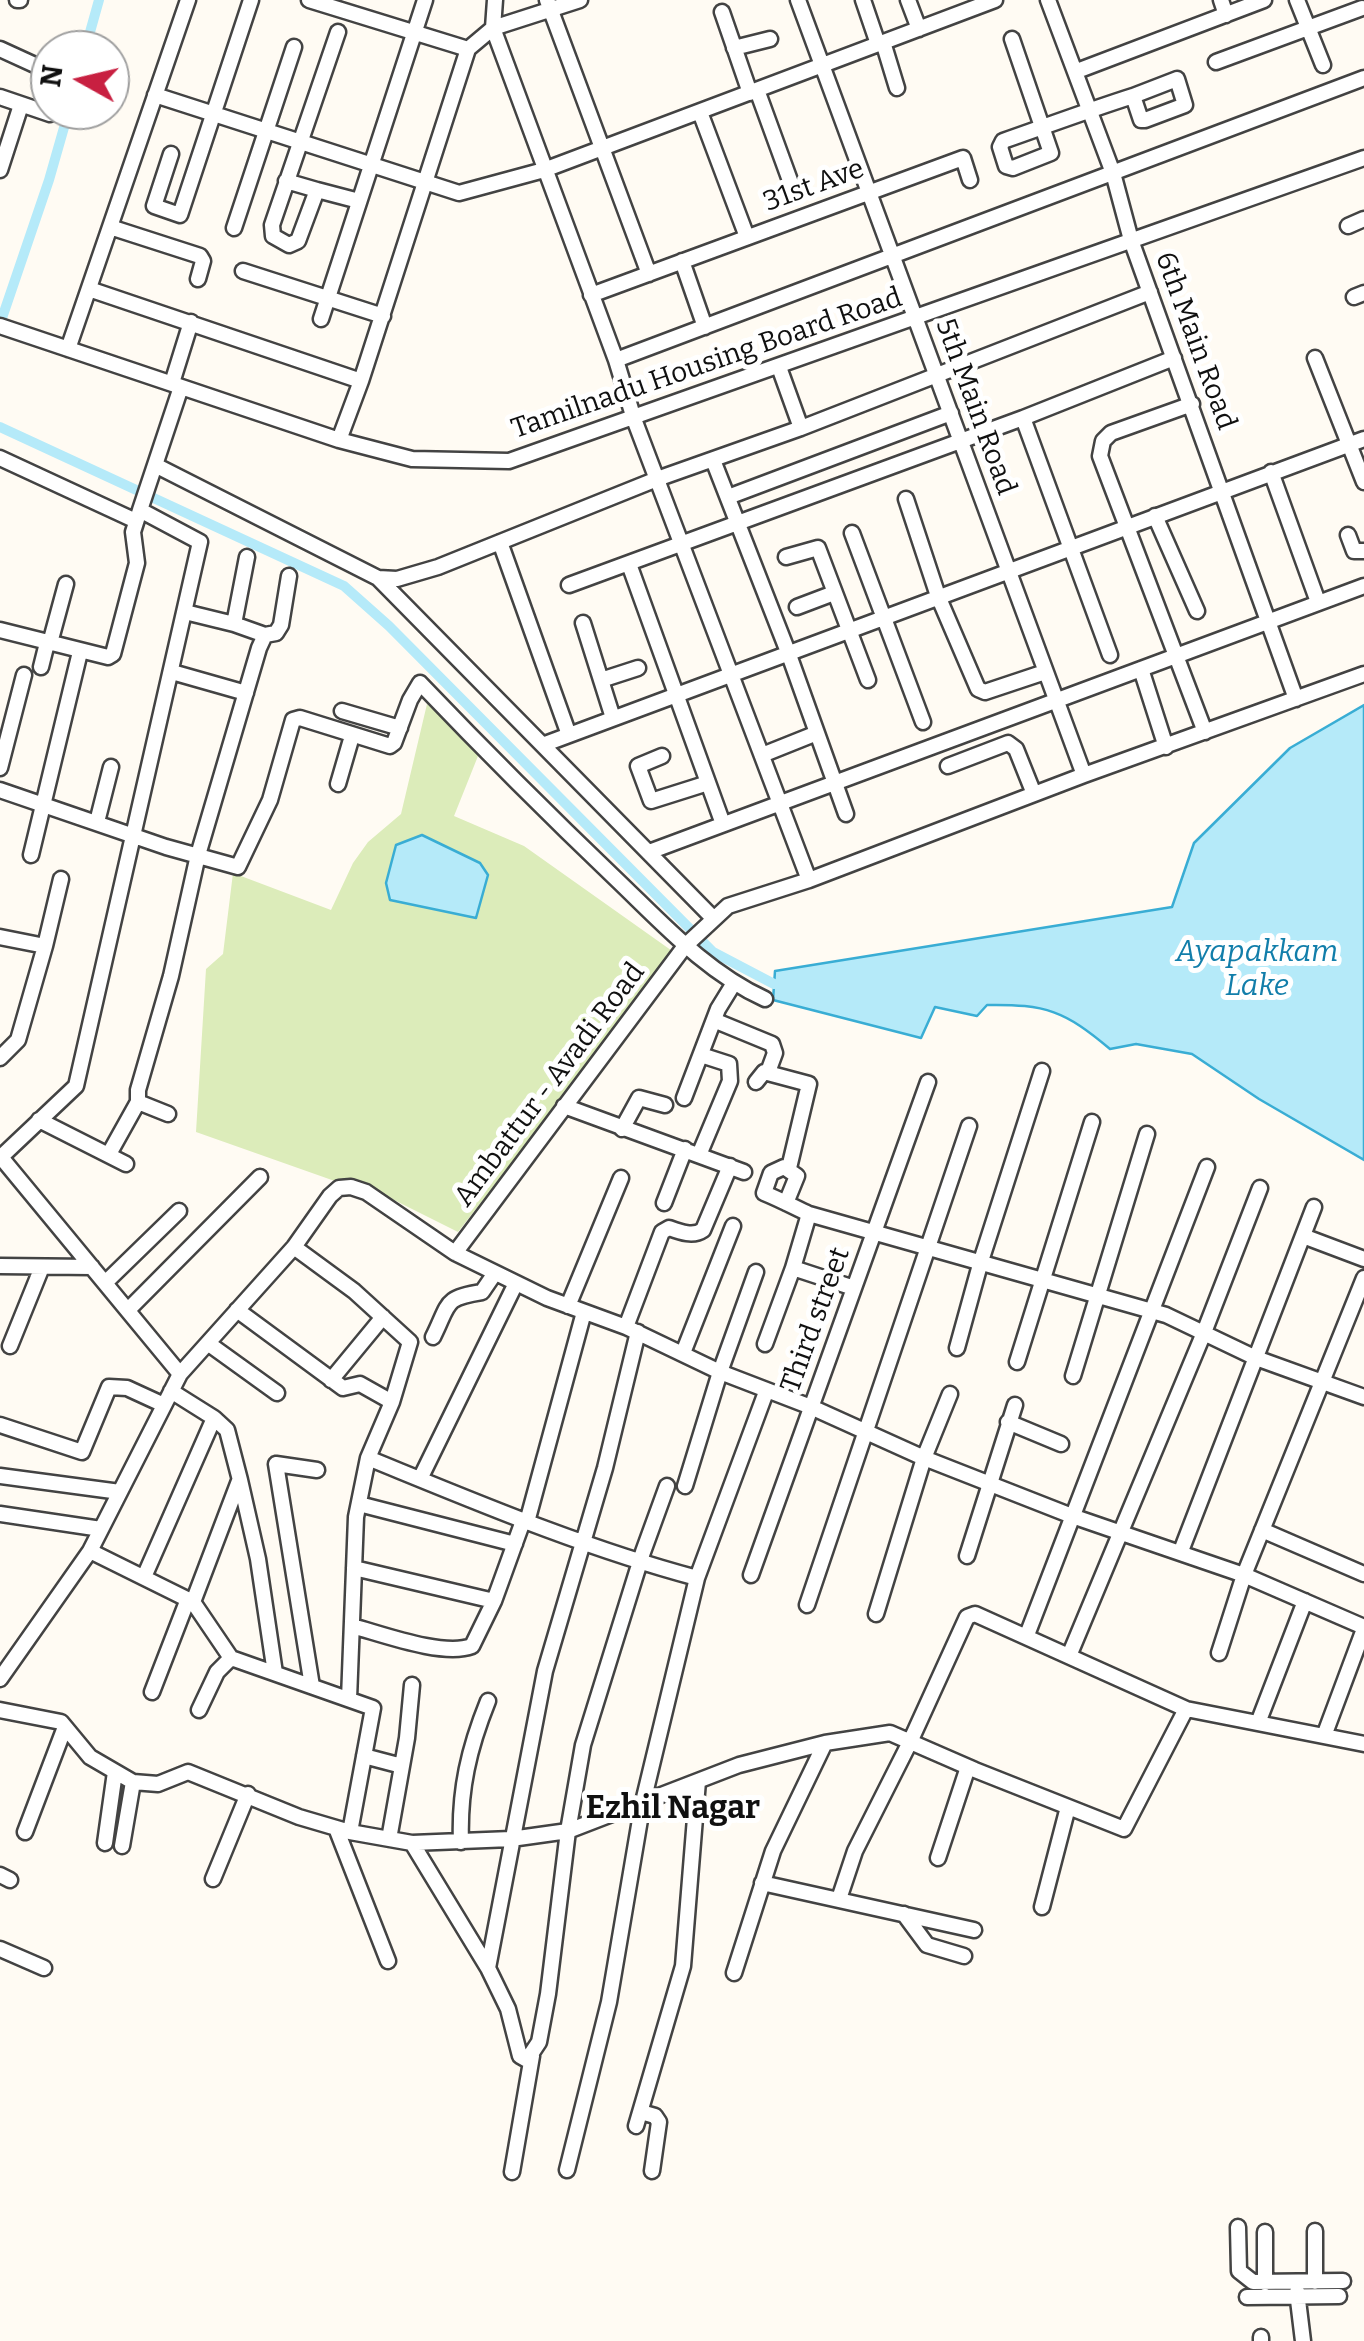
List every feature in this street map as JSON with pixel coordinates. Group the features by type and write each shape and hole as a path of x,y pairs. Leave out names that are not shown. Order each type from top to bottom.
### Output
{"street":[{"path":"68,349 188,0"},
{"path":"172,154 154,204 155,208 180,215 251,0"},
{"path":"309,0 468,50"},
{"path":"321,320 425,0"},
{"path":"495,0 494,28 544,170 810,880"},
{"path":"338,440 362,381 468,50 494,28 549,5 580,0"},
{"name":"5th Main Road","path":"798,0 1084,775"},
{"path":"863,0 897,88"},
{"path":"908,0 919,28"},
{"path":"155,95 459,193 604,149 994,0"},
{"name":"6th Main Road","path":"1048,0 1077,71 1113,173 1131,240 1296,699"},
{"path":"1077,71 1224,7 1264,0"},
{"path":"1297,0 1323,65"},
{"path":"549,5 649,274"},
{"path":"1216,62 1361,7"},
{"path":"722,12 792,186"},
{"path":"316,190 298,241 289,246 283,244 273,236 272,225 338,32"},
{"path":"734,48 770,39"},
{"path":"1012,39 1043,128 1132,96"},
{"path":"234,228 294,47"},
{"path":"0,50 30,64"},
{"path":"616,360 1364,78"},
{"path":"0,97 30,107"},
{"path":"0,170 21,104"},
{"path":"700,112 747,238"},
{"name":"31st Ave","path":"591,295 963,158 970,180"},
{"name":"Tamilnadu Housing Board Road","path":"5,328 338,440 412,460 509,460 1364,158"},
{"path":"286,181 359,202"},
{"path":"1348,226 1364,218"},
{"path":"110,226 200,256 203,262 198,279"},
{"path":"682,261 705,327"},
{"path":"244,271 382,316"},
{"path":"89,289 362,381"},
{"path":"378,578 397,579 438,567 657,479 802,428 1150,292"},
{"path":"0,630 80,652 108,657 113,654 137,563 133,540 191,322"},
{"path":"569,585 1023,418 1174,358"},
{"path":"1316,358 1357,441 1364,482"},
{"path":"779,367 802,428"},
{"path":"1192,404 1110,433 1103,441 1100,456 1205,732"},
{"path":"728,497 950,413"},
{"path":"1023,418 1110,654"},
{"path":"545,744 1357,441"},
{"path":"0,458 142,505 200,542 172,672 130,834 132,845 76,1086 0,1156 180,1374"},
{"path":"714,460 846,814"},
{"path":"155,465 378,578 649,852 708,923"},
{"path":"1271,472 1318,602"},
{"path":"906,499 938,596 978,689 985,692 1046,672"},
{"path":"1155,516 1198,611"},
{"path":"852,534 923,722"},
{"path":"1348,536 1354,551 1364,551"},
{"path":"500,542 569,734"},
{"path":"786,557 818,548 868,680"},
{"path":"234,624 247,557"},
{"path":"629,564 723,824"},
{"path":"185,612 265,636 280,630 290,576"},
{"path":"41,667 66,584"},
{"path":"649,852 1364,586"},
{"path":"797,607 834,593"},
{"path":"583,623 613,718"},
{"path":"109,1154 138,1102 198,854 265,636"},
{"path":"31,856 80,652"},
{"path":"602,680 638,668"},
{"path":"1140,669 1166,747"},
{"path":"172,672 246,693"},
{"name":"Ambattur - Avadi Road","path":"455,1254 687,944 728,906 810,880 1364,674"},
{"path":"0,768 24,675"},
{"path":"0,790 238,867 270,800 293,720 300,718 390,746 420,683 544,810 687,944 734,983 765,999"},
{"path":"342,711 400,728"},
{"path":"762,755 817,733"},
{"path":"338,784 352,736"},
{"path":"948,766 1012,745 1034,794"},
{"path":"662,756 638,766 651,801 708,782"},
{"path":"97,822 111,767"},
{"path":"0,1058 18,1040 62,879"},
{"path":"0,936 45,946"},
{"path":"684,1098 718,1009 734,983"},
{"path":"716,1021 772,1044 775,1053 768,1072"},
{"path":"664,1203 730,1081 731,1070 724,1062 702,1055"},
{"path":"957,1348 1042,1071"},
{"path":"756,1082 761,1073 768,1072 809,1084 789,1168"},
{"name":"Third street","path":"751,1575 928,1082"},
{"path":"622,1129 639,1098 664,1105"},
{"path":"138,1102 168,1114"},
{"path":"488,1968 545,1671 605,1468 632,1329 662,1232 669,1228 698,1234 703,1230 737,1169 564,1106"},
{"path":"39,1120 126,1164"},
{"path":"1017,1362 1092,1122"},
{"path":"808,1605 969,1126"},
{"path":"1073,1376 1147,1134"},
{"path":"1027,1636 1207,1167"},
{"path":"786,1204 797,1176 789,1168"},
{"path":"789,1168 771,1173 764,1193 809,1214 1166,1314 1256,1358 1364,1398"},
{"path":"128,1310 260,1177"},
{"path":"568,1306 621,1178"},
{"path":"0,1679 90,1551 180,1374 294,1247 330,1196 339,1188 351,1187 366,1192 455,1254 568,1306 632,1329 720,1372 924,1458 1072,1516 1244,1575 1364,1628 1324,1736"},
{"path":"1069,1656 1260,1188"},
{"path":"1181,1551 1314,1206"},
{"path":"104,1282 179,1211"},
{"path":"766,1344 809,1214"},
{"path":"683,1353 733,1226"},
{"path":"1302,1236 1364,1259"},
{"path":"294,1247 410,1342 392,1402 368,1458 359,1504 349,1699"},
{"path":"0,1266 92,1267"},
{"path":"10,1346 42,1266"},
{"path":"793,1268 854,1288"},
{"path":"684,1486 756,1272"},
{"path":"433,1337 454,1298 482,1292 495,1273"},
{"path":"1219,1653 1244,1575 1364,1278"},
{"path":"420,1480 516,1283"},
{"path":"238,1310 343,1388 360,1384 392,1402"},
{"path":"352,1626 415,1643 463,1649 472,1646 525,1522 584,1312"},
{"path":"331,1380 383,1317"},
{"path":"209,1344 277,1393"},
{"path":"0,1425 82,1452 109,1387 168,1398 214,1418 227,1430 240,1480 258,1559 274,1672"},
{"path":"567,2170 609,2002 643,1802 696,1578 766,1392"},
{"path":"876,1614 924,1458 950,1394"},
{"path":"967,1556 1015,1405"},
{"path":"144,1578 214,1418"},
{"path":"1008,1422 1060,1444"},
{"path":"368,1458 525,1522 639,1563 696,1578"},
{"path":"312,1686 276,1464 317,1470"},
{"path":"0,1476 120,1492"},
{"path":"152,1692 240,1480"},
{"path":"512,2172 532,2056 539,2042 548,1994 583,1746 667,1486"},
{"path":"359,1504 515,1544"},
{"path":"0,1514 102,1529"},
{"path":"1262,1530 1364,1574"},
{"path":"90,1551 191,1601 230,1658 373,1708 343,1830 388,1961"},
{"path":"354,1568 494,1602"},
{"path":"1258,1723 1305,1601"},
{"path":"840,1899 856,1851 967,1616 975,1614 1027,1636 1186,1709 1364,1744"},
{"path":"199,1710 217,1672 230,1658"},
{"path":"389,1839 412,1686"},
{"path":"461,1842 465,1770 488,1700"},
{"path":"0,1710 61,1722 90,1758 133,1782 158,1784 188,1772 299,1817 412,1843 511,1839 568,1831 740,1765 825,1743 890,1732 968,1768 1124,1829 1186,1709"},
{"path":"25,1832 65,1727"},
{"path":"734,1974 773,1851 825,1743"},
{"path":"364,1756 402,1766"},
{"path":"938,1858 968,1768"},
{"path":"105,1843 115,1772"},
{"path":"652,2171 659,2122 655,2116 638,2119 683,1966 698,1780"},
{"path":"122,1846 133,1782"},
{"path":"213,1879 248,1794"},
{"path":"1042,1907 1068,1807"},
{"path":"412,1843 488,1968 508,2008 520,2056 526,2060 532,2056"},
{"path":"762,1883 974,1930"},
{"path":"904,1914 927,1945 964,1956"},
{"path":"0,1949 44,1968"},
{"path":"1238,2227 1239,2271 1253,2282 1296,2290 1316,2282 1341,2288 1246,2297"},
{"path":"1315,2231 1316,2282"},
{"path":"1265,2232 1266,2283"},
{"path":"1296,2290 1303,2341"}],"green space":[{"path":"427,704 480,751 454,816 524,846 675,953 458,1232 366,1186 346,1185 196,1132 206,969 223,954 233,873 331,910 353,863 368,842 401,814"}],"water":[{"name":"Ayapakkam Lake","path":"1364,705 1364,1160 1259,1099 1192,1054 1136,1044 1110,1049 1067,1018 1040,1008 987,1005 977,1016 935,1007 921,1038 773,1000 775,971 1172,907 1194,843 1290,748"},
{"path":"422,835 480,863 488,875 476,918 390,900 386,883 396,845"}],"waterway":[{"path":"91,30 99,0"},
{"path":"0,324 63,130"},
{"path":"0,427 344,586 389,626 713,952 774,984"}],"district":[{"name":"Ezhil Nagar","path":"673,1809"}]}
